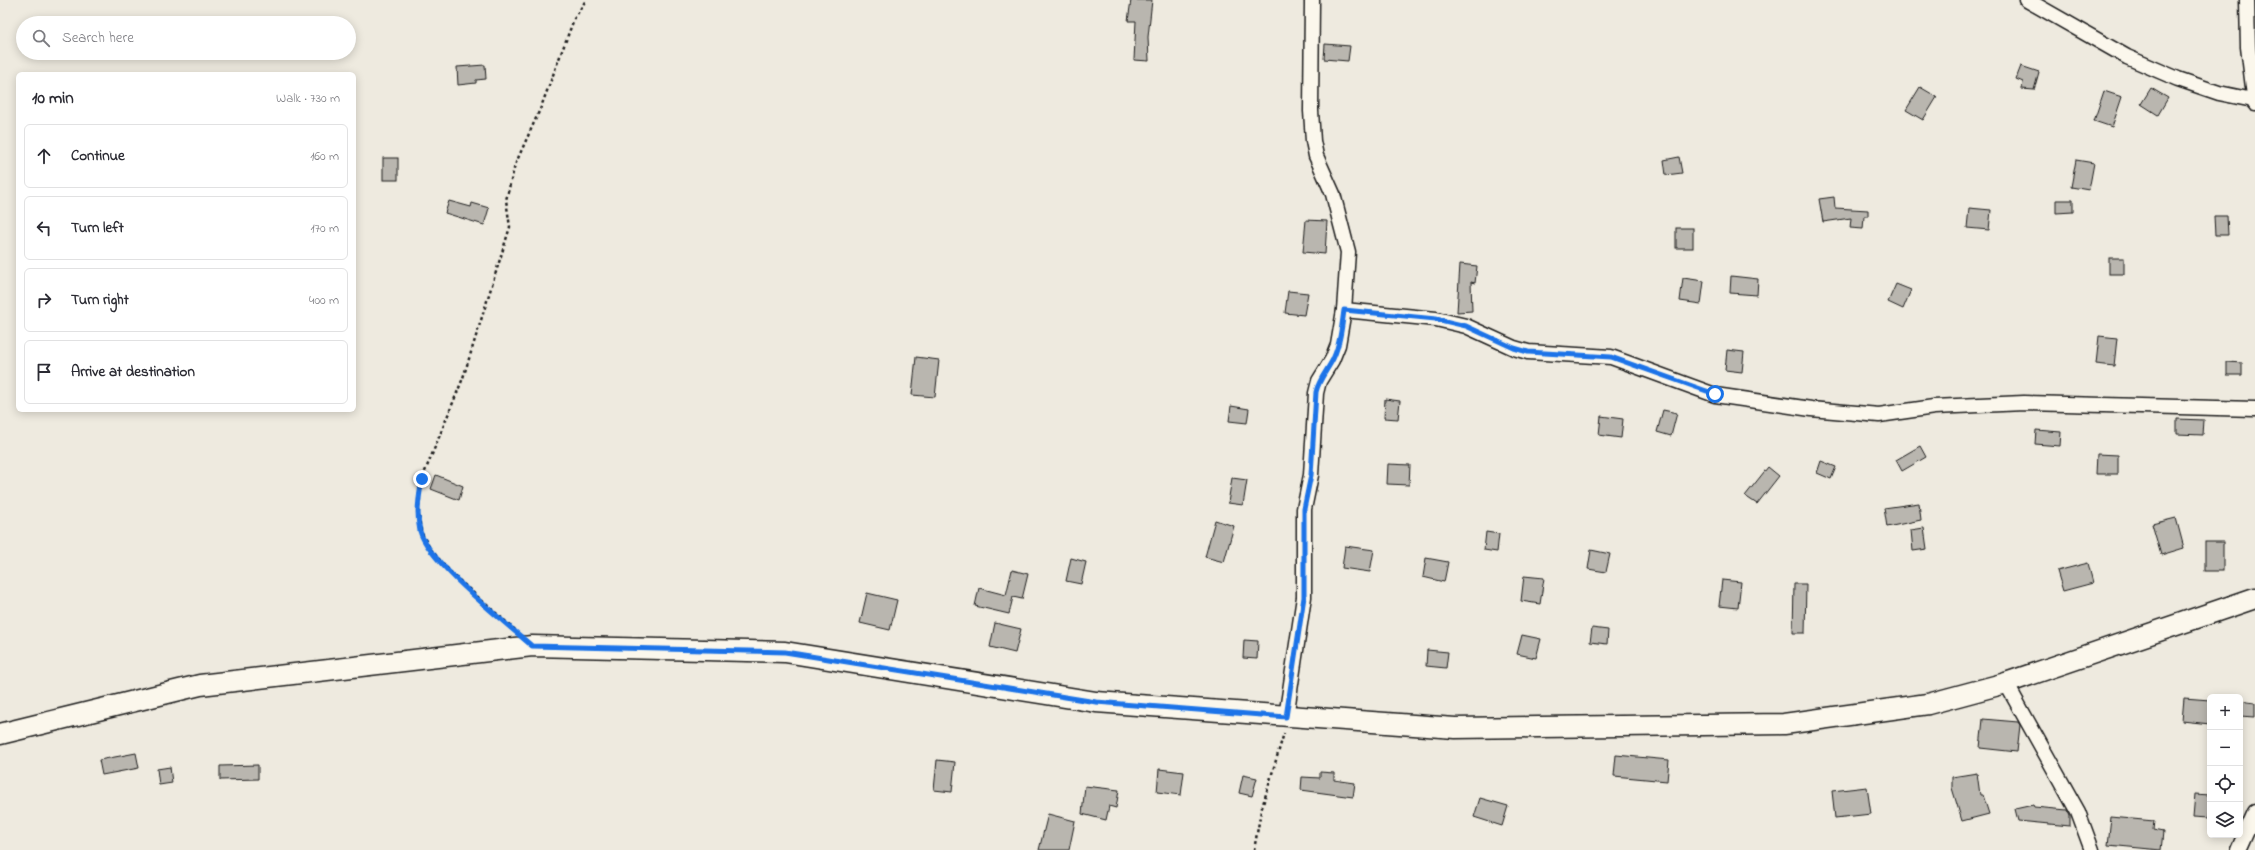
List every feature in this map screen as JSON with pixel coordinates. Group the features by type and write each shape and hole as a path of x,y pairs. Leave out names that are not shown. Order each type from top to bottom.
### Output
{"street":[{"path":"1286,717 1304,597 1304,509 1311,475 1316,392 1319,381 1332,360 1338,345 1344,310 1348,252 1333,194 1316,156 1313,141 1311,111 1312,0"},
{"path":"2027,0 2127,57 2178,79 2219,93 2254,102 2248,47 2247,0"},
{"path":"1344,310 1436,319 1466,326 1514,348 1528,352 1611,357 1715,394 1811,409 1879,415 1942,407 2024,403 2255,409"},
{"path":"0,734 200,685 532,646 785,652 1096,702 1286,717 1455,728 1784,724 1928,704 2006,682 2255,598"},
{"path":"2006,682 2078,812 2092,850"},
{"path":"2238,850 2255,812"}],"path":[{"path":"532,646 452,574 430,550 420,532 418,512 422,479 463,378 510,227 506,200 515,165 541,107 574,19 586,0"},
{"path":"1254,850 1261,811 1282,743 1286,717"}],"building":[{"path":"1131,0 1152,0 1148,37 1149,61 1134,60 1136,21 1128,21"},
{"path":"1325,44 1350,46 1348,61 1324,59"},
{"path":"485,65 486,79 476,80 476,83 458,85 457,67"},
{"path":"2021,66 2039,72 2034,90 2022,89 2023,82 2016,79"},
{"path":"1920,87 1937,97 1923,120 1906,110"},
{"path":"2151,88 2168,98 2158,115 2141,104"},
{"path":"2104,91 2122,97 2112,127 2094,121"},
{"path":"1679,157 1682,173 1666,175 1664,160"},
{"path":"383,158 398,158 398,180 383,180"},
{"path":"2076,160 2094,163 2089,190 2071,187"},
{"path":"1834,197 1835,208 1868,210 1868,216 1864,216 1863,229 1850,228 1851,218 1823,222 1819,199"},
{"path":"2056,200 2073,200 2073,212 2056,213"},
{"path":"449,201 471,207 472,203 489,208 484,225 445,213"},
{"path":"1969,208 1991,210 1989,230 1967,228"},
{"path":"2214,216 2227,216 2228,235 2215,235"},
{"path":"1306,220 1327,221 1325,254 1303,252"},
{"path":"1676,228 1693,228 1693,248 1676,248"},
{"path":"2109,258 2124,258 2124,274 2109,274"},
{"path":"1460,264 1477,266 1475,283 1471,282 1472,311 1457,312"},
{"path":"1731,276 1758,279 1757,295 1730,293"},
{"path":"1683,278 1704,281 1701,304 1680,301"},
{"path":"1896,284 1911,290 1903,309 1888,302"},
{"path":"1288,291 1308,293 1304,315 1285,313"},
{"path":"2099,336 2117,338 2114,366 2096,364"},
{"path":"1727,350 1744,352 1742,372 1725,370"},
{"path":"916,357 939,360 935,397 912,395"},
{"path":"2227,362 2242,363 2242,375 2227,375"},
{"path":"1385,399 1400,401 1398,419 1384,418"},
{"path":"1231,406 1249,409 1247,423 1229,421"},
{"path":"1663,410 1677,413 1671,436 1657,432"},
{"path":"1601,416 1623,419 1621,438 1599,435"},
{"path":"2177,419 2204,420 2203,435 2177,434"},
{"path":"2036,430 2061,432 2060,446 2035,444"},
{"path":"1920,446 1926,457 1902,471 1896,460"},
{"path":"2097,454 2118,455 2118,474 2096,474"},
{"path":"1821,461 1836,467 1831,479 1817,473"},
{"path":"1388,464 1410,465 1409,485 1387,484"},
{"path":"1768,467 1779,476 1757,504 1745,496"},
{"path":"436,475 463,486 459,500 431,489"},
{"path":"1232,478 1247,480 1243,505 1228,503"},
{"path":"1919,503 1921,520 1887,527 1884,508"},
{"path":"2176,518 2184,548 2161,555 2152,524"},
{"path":"1215,520 1234,526 1224,562 1205,557"},
{"path":"1924,528 1927,549 1913,551 1911,530"},
{"path":"1486,532 1499,534 1497,552 1484,550"},
{"path":"2205,542 2223,542 2223,571 2205,571"},
{"path":"1345,546 1374,550 1370,572 1342,568"},
{"path":"1591,550 1610,554 1606,572 1588,569"},
{"path":"1071,558 1086,562 1081,584 1066,581"},
{"path":"1426,558 1448,562 1444,582 1423,577"},
{"path":"2088,563 2093,583 2063,591 2057,571"},
{"path":"1012,570 1028,574 1022,599 1013,597 1009,614 975,606 979,588 1006,595"},
{"path":"1524,576 1544,578 1540,604 1521,601"},
{"path":"1722,580 1741,582 1738,608 1719,606"},
{"path":"1794,584 1806,584 1805,633 1793,633"},
{"path":"867,593 897,600 890,630 860,623"},
{"path":"995,623 1021,629 1015,653 990,647"},
{"path":"1592,628 1608,630 1607,644 1590,642"},
{"path":"1522,635 1541,639 1536,658 1517,654"},
{"path":"1244,640 1258,641 1257,659 1243,658"},
{"path":"1427,650 1448,652 1446,668 1426,666"},
{"path":"2184,698 2207,700 2207,724 2182,721"},
{"path":"2243,700 2255,702 2255,717 2243,716"},
{"path":"1983,719 2018,722 2020,725 2017,752 1980,748"},
{"path":"136,753 139,768 102,775 99,760"},
{"path":"1616,755 1669,760 1667,781 1614,776"},
{"path":"937,760 955,762 952,792 934,790"},
{"path":"258,765 258,779 220,780 220,766"},
{"path":"170,767 172,783 159,785 157,769"},
{"path":"1159,769 1184,772 1181,795 1157,792"},
{"path":"1320,772 1334,773 1334,780 1355,783 1353,797 1301,790 1302,777 1320,778"},
{"path":"1977,773 1980,795 1983,795 1989,814 1962,821 1952,788 1952,777"},
{"path":"1243,775 1257,778 1252,796 1239,793"},
{"path":"1085,786 1119,790 1116,808 1109,806 1106,820 1082,814"},
{"path":"1867,787 1871,814 1835,818 1832,791"},
{"path":"2195,794 2207,795 2207,818 2193,817"},
{"path":"1480,798 1508,806 1502,826 1474,817"},
{"path":"2033,805 2034,807 2067,810 2070,816 2070,826 2018,821 2015,809"},
{"path":"1048,814 1075,821 1069,850 1039,850"},
{"path":"2111,817 2154,821 2153,830 2163,832 2161,850 2108,845"}],"route":[{"path":"422,479 418,512 420,532 430,550 452,574 532,646 785,652 1096,702 1286,717 1304,597 1304,509 1311,475 1316,392 1319,381 1332,360 1338,345 1344,310 1436,319 1478,330 1493,339 1528,352 1611,357 1715,394"}]}
